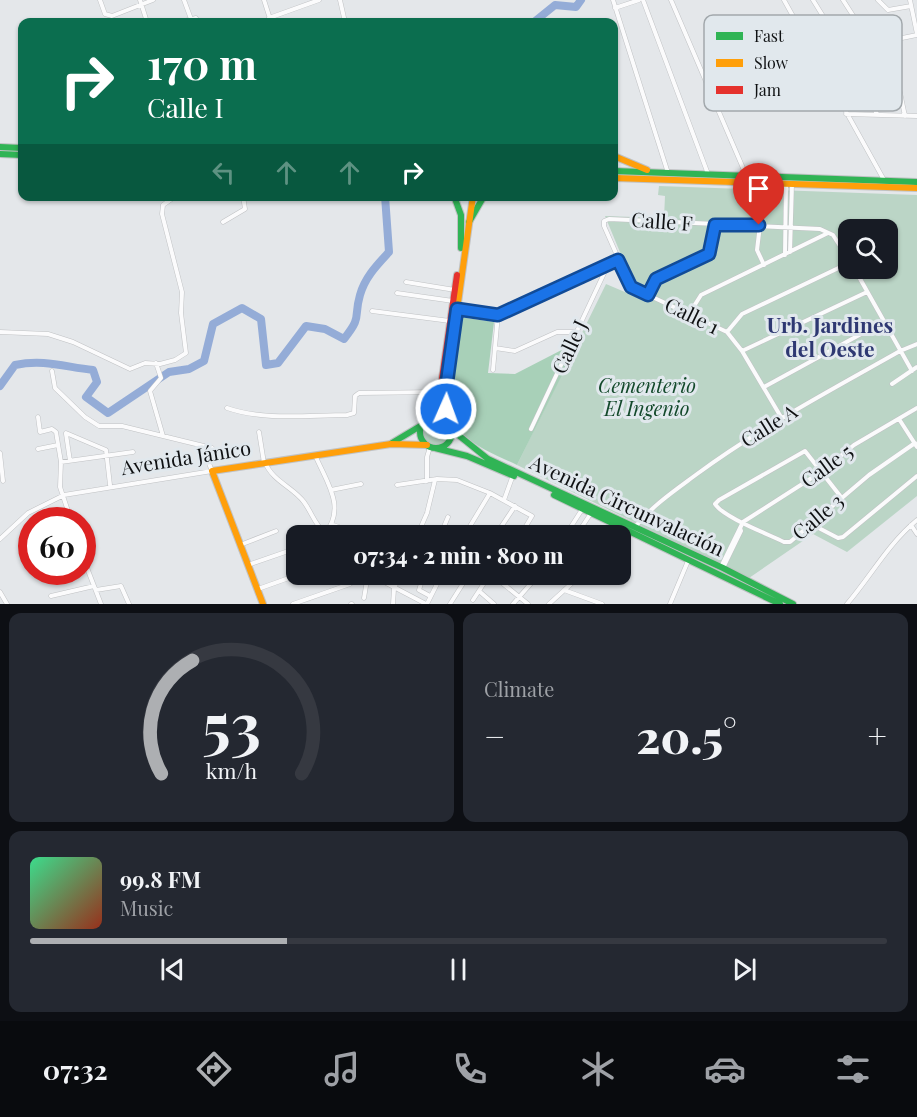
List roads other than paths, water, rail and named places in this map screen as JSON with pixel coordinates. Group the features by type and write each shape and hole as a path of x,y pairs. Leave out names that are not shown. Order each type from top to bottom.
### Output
{"main road":[{"path":"0,147 18,148"},
{"path":"0,154 18,155"},
{"path":"618,158 654,173"},
{"path":"618,171 917,182"},
{"path":"618,178 917,188"},
{"path":"458,201 462,220 461,248"},
{"path":"467,201 455,290 455,308 450,321 439,392 421,433 431,446 449,442 452,430 446,397 455,308 472,201"},
{"path":"469,222 481,201"},
{"path":"429,419 437,417 449,423"},
{"name":"Avenida Jánico","path":"391,444 423,425"},
{"name":"Avenida Circunvalación","path":"452,430 471,448 514,474 633,530"},
{"name":"Avenida Jánico","path":"212,471 391,444 431,446"},
{"name":"Avenida Circunvalación","path":"431,446 467,456 514,474 690,557 778,604"},
{"path":"212,471 262,604"},
{"name":"Avenida Circunvalación","path":"690,557 722,567 793,604"}],"street":[{"path":"100,0 107,16 118,14 140,2 153,0"},
{"path":"184,0 190,18"},
{"path":"264,0 269,18"},
{"path":"275,18 319,0"},
{"path":"340,0 344,18"},
{"path":"613,0 668,174"},
{"path":"615,8 641,0 708,175"},
{"path":"671,0 704,77"},
{"path":"784,0 792,15"},
{"path":"813,0 822,15"},
{"path":"843,0 853,15"},
{"path":"878,0 883,8 888,10 912,6"},
{"path":"902,38 917,35 910,0"},
{"path":"140,2 146,18"},
{"path":"902,104 905,116"},
{"path":"718,111 746,176"},
{"path":"844,111 884,181"},
{"path":"846,114 917,116"},
{"path":"784,255 789,184"},
{"path":"789,184 790,252"},
{"path":"0,332 48,334 73,342 130,369 145,363 175,360 186,353 181,313 182,292 162,214 163,205 169,201"},
{"path":"223,222 245,209 244,201"},
{"name":"Calle F","path":"604,221 609,219 715,225 790,226 820,229 828,233"},
{"name":"Calle 1","path":"604,221 604,226 631,287 727,332 742,351 781,417"},
{"path":"648,295 656,279 709,254 715,225"},
{"path":"759,225 757,247 764,265"},
{"path":"689,314 701,295 828,233 838,242"},
{"path":"455,308 498,315 618,260"},
{"name":"Calle J","path":"531,429 608,265"},
{"path":"727,332 742,314 838,266"},
{"path":"860,279 912,370"},
{"path":"406,282 455,290"},
{"path":"742,351 867,292"},
{"path":"397,293 454,301"},
{"path":"372,311 450,321"},
{"path":"493,370 498,315"},
{"path":"764,387 883,322"},
{"path":"495,348 515,351 556,332 578,332"},
{"name":"Calle A","path":"633,530 651,508 715,460 781,417 900,351 917,344"},
{"path":"156,363 161,378 150,391 164,436"},
{"path":"892,384 917,368"},
{"path":"52,372 55,388 85,417 99,426 122,426 212,448"},
{"path":"227,408 274,416 347,415 354,413 355,396 358,393 439,392"},
{"name":"Calle 5","path":"743,522 821,471 854,445 917,408"},
{"path":"38,417 40,432 52,429 56,432 61,462 60,487 67,507"},
{"path":"899,419 916,445"},
{"path":"259,432 265,462 273,476 305,503 316,525"},
{"path":"70,461 66,433 106,450 111,486"},
{"path":"38,449 58,445"},
{"name":"Calle 3","path":"821,471 805,451 715,504 718,509 743,522 787,542 794,540 841,497 882,464 916,445"},
{"path":"202,446 212,471"},
{"path":"427,481 427,457 431,446"},
{"path":"61,462 133,452"},
{"path":"0,453 3,480"},
{"path":"315,455 331,490 335,506 333,525"},
{"name":"Avenida Jánico","path":"0,539 28,513 64,495 212,471"},
{"path":"821,471 841,497"},
{"path":"504,500 514,474"},
{"path":"811,524 838,538 843,537 917,476"},
{"path":"422,525 435,480"},
{"path":"397,485 435,480 457,480 515,506 532,518 527,525"},
{"path":"331,490 361,484"},
{"path":"471,525 490,494"},
{"path":"502,525 515,506"},
{"path":"572,525 583,508"},
{"path":"583,525 591,512"},
{"path":"445,525 448,517"},
{"path":"847,604 892,543 917,520"},
{"path":"722,567 741,531 743,522"},
{"path":"911,525 917,534"},
{"path":"240,545 276,531"},
{"path":"248,566 286,552"},
{"path":"669,604 690,557"},
{"path":"257,589 286,579"},
{"path":"94,585 101,604"},
{"path":"293,604 350,585"},
{"path":"364,598 367,585"},
{"path":"387,585 426,604 436,585"},
{"path":"393,604 396,585"},
{"path":"421,585 419,590 430,596"},
{"path":"450,604 462,585"},
{"path":"473,600 483,585"},
{"path":"504,585 528,604"},
{"path":"513,604 530,585"},
{"path":"549,604 570,585"},
{"path":"51,596 121,586 129,604"},
{"path":"564,590 602,604"},
{"path":"479,591 494,604"},
{"path":"0,592 7,604"}],"waterway":[{"path":"539,18 555,5 576,7 581,0"},
{"path":"0,386 15,365 26,363 45,363 93,370 97,382 86,397 108,413 169,372 189,369 204,361 213,324 242,308 261,319 266,365 278,363 306,326 325,329 344,339 356,321 358,303 365,283 389,252 385,201"}],"district":[{"name":"Urb. Jardines del Oeste","path":"830,338"}],"park label":[{"name":"Cementerio El Ingenio","path":"647,398"}]}
